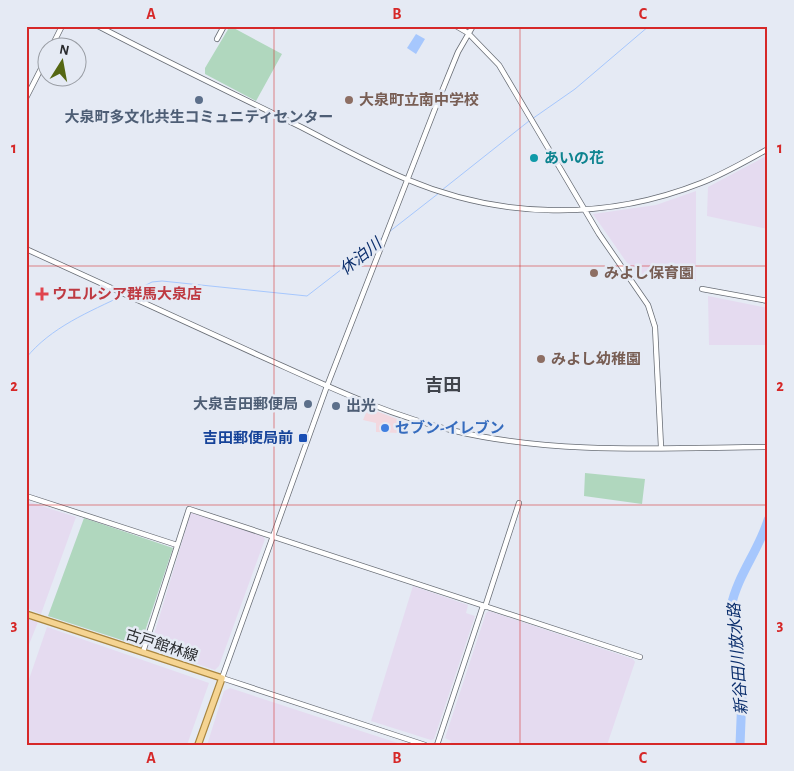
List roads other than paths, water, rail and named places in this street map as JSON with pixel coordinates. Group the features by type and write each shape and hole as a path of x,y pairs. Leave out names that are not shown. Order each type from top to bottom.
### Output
{"main road":[{"name":"古戸館林線","path":"26,614 222,678"},
{"path":"198,745 222,678"}],"street":[{"path":"56,38 62,26"},
{"path":"98,26 407,180 445,193 512,208 584,211 661,197 702,183 768,149"},
{"path":"217,39 224,26"},
{"path":"456,26 468,33 499,65 584,211 642,296 652,316 655,327 661,448"},
{"path":"425,745 222,678 327,386 458,52 472,26"},
{"path":"26,98 38,75"},
{"path":"26,249 327,386 403,418 483,437 561,446 661,448 768,447"},
{"path":"702,289 768,302"},
{"path":"26,496 177,545"},
{"path":"438,745 519,503"},
{"path":"143,652 189,509 640,657"}],"water":[{"path":"416,34 425,39 416,54 407,48"}],"waterway":[{"name":"休泊川","path":"532,119 575,89 649,26"},
{"name":"休泊川","path":"442,190 529,121"},
{"name":"休泊川","path":"389,232 439,193"},
{"name":"休泊川","path":"128,294 152,282 162,281 307,296 382,238"},
{"name":"休泊川","path":"26,358 47,337 71,321 124,295"},
{"name":"新谷田川放水路","path":"740,745 742,695 731,607 738,585 768,520"}],"place":[{"name":"大泉町多文化共生コミュニティセンター","path":"199,100"},
{"name":"大泉町立南中学校","path":"349,100"},
{"name":"あいの花","path":"534,158"},
{"name":"みよし保育園","path":"594,273"},
{"name":"ウエルシア群馬大泉店","path":"42,294"},
{"name":"みよし幼稚園","path":"541,359"},
{"name":"大泉吉田郵便局","path":"308,404"},
{"name":"出光","path":"336,406"},
{"name":"セブン-イレブン","path":"385,428"},
{"name":"吉田郵便局前","path":"303,438"}],"district":[{"name":"吉田","path":"443,385"}]}
